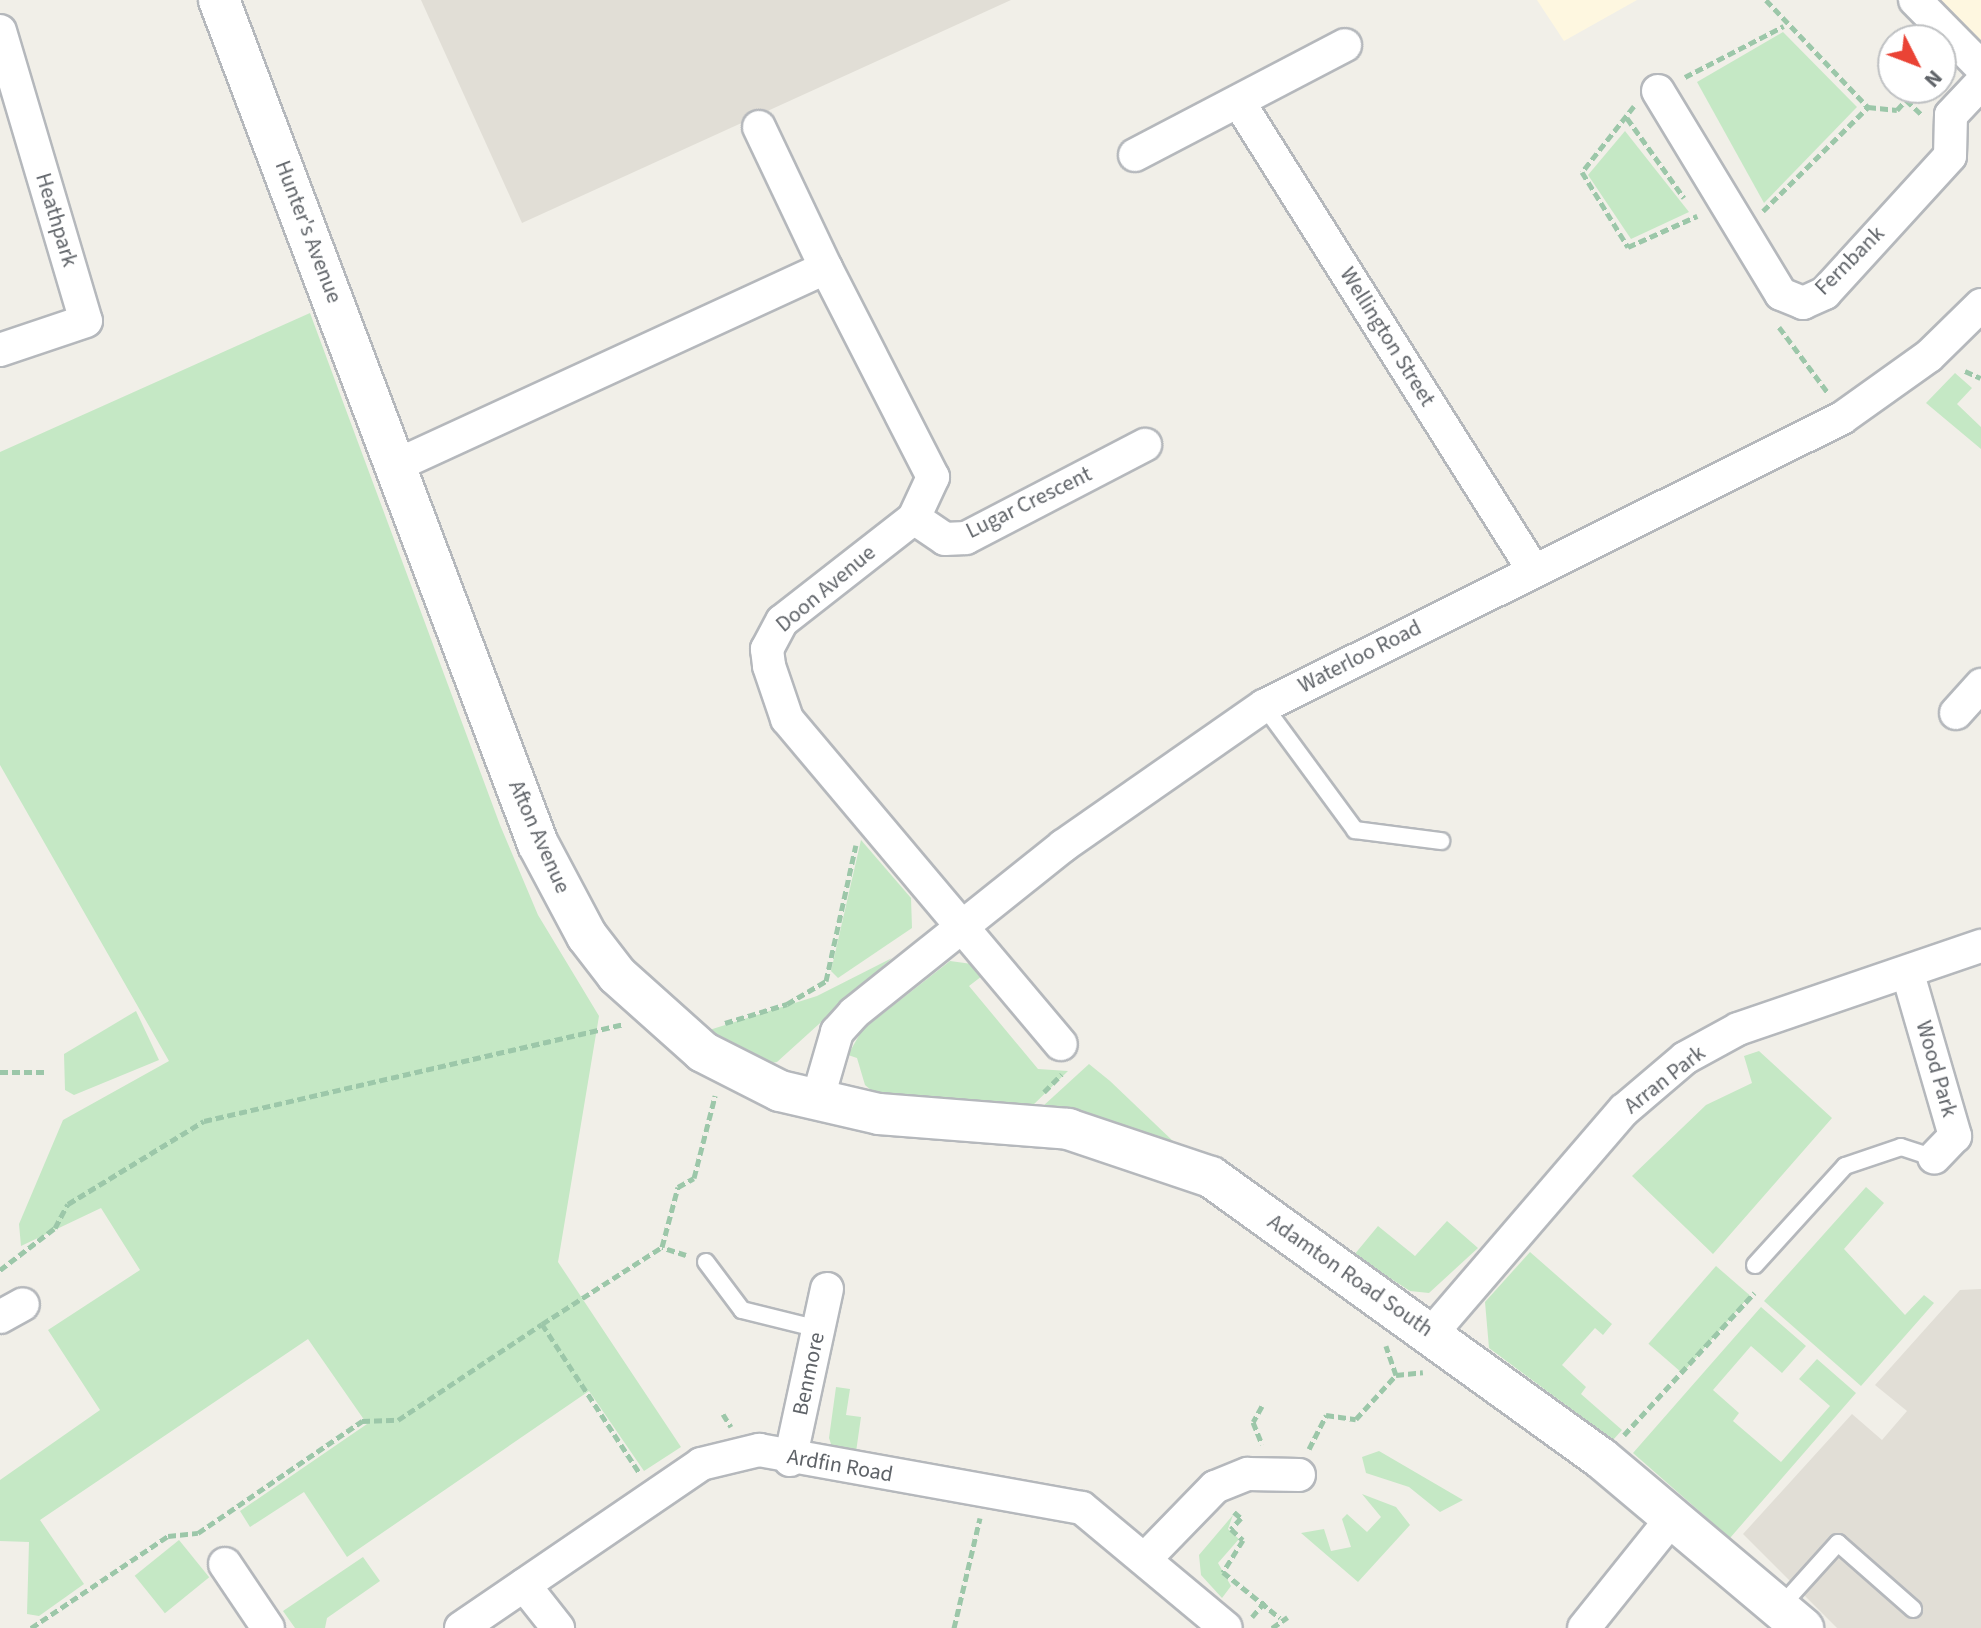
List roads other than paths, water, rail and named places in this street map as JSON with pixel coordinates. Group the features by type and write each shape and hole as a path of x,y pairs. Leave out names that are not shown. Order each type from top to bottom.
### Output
{"street":[{"name":"Hunter's Avenue","path":"219,0 397,465"},
{"path":"1915,0 1981,67"},
{"name":"Heathpark","path":"0,31 86,321 0,350"},
{"path":"1135,155 1240,104 1345,45"},
{"name":"Fernbank","path":"1658,91 1781,294 1803,303 1825,293 1950,156 1951,115 1981,83"},
{"name":"Wellington Street","path":"1240,104 1534,571"},
{"name":"Doon Avenue","path":"759,127 826,268 933,477 914,518 782,621 767,649 787,719 864,809 957,928 1061,1044"},
{"path":"397,465 826,268"},
{"name":"Waterloo Road","path":"817,1101 837,1032 957,928 1264,706 1842,418 1907,375 1981,305"},
{"name":"Lugar Crescent","path":"914,518 945,539 966,538 1145,445"},
{"name":"Afton Avenue","path":"397,465 538,844 587,936 659,1016 723,1063 817,1101"},
{"path":"1956,713 1981,685"},
{"name":"Arran Park","path":"1431,1334 1624,1110 1685,1058 1738,1029 1908,974 1981,946"},
{"name":"Wood Park","path":"1908,974 1955,1136 1934,1158"},
{"name":"Adamton Road South","path":"817,1101 879,1114 1014,1123 1117,1140 1211,1177 1602,1459 1792,1617"},
{"name":"Benmore","path":"790,1460 827,1289"},
{"name":"Ardfin Road","path":"461,1628 701,1464 759,1450 790,1460 1082,1508 1236,1626"},
{"path":"1146,1558 1215,1487 1248,1474 1299,1475"},
{"path":"1584,1628 1672,1518"},
{"path":"225,1564 268,1628"},
{"path":"524,1585 558,1628"}],"lane":[{"path":"1264,706 1355,830 1441,841"},
{"path":"1755,1265 1845,1166 1901,1147 1934,1158"},
{"path":"706,1262 742,1310 819,1329"},
{"path":"1792,1617 1838,1543 1913,1609"}]}
